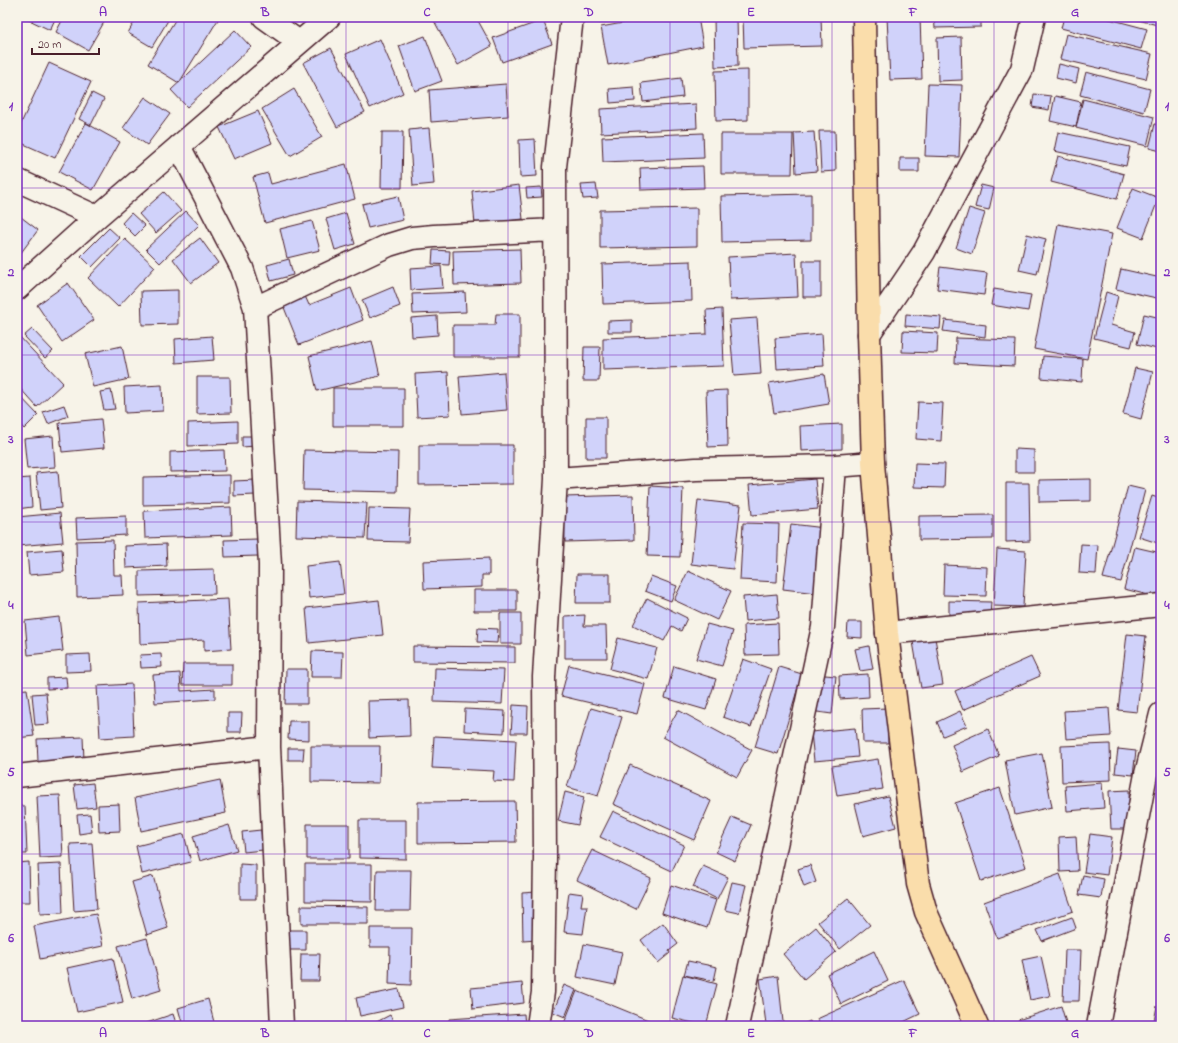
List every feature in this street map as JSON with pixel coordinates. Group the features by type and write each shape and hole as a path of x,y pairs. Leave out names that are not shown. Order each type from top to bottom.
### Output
{"main road":[{"path":"864,17 869,334 873,463 887,633 918,884 926,912 977,1026"}],"street":[{"path":"264,17 299,42"},
{"path":"17,289 97,217 329,17"},
{"path":"538,1026 543,992 546,857 544,677 556,479 556,168 572,17"},
{"path":"869,334 924,252 1022,69 1034,17"},
{"path":"179,146 242,268 255,308 270,565 269,747 282,1026"},
{"path":"17,180 97,217"},
{"path":"255,308 389,245 412,238 555,230"},
{"path":"556,479 696,469 835,466 873,463"},
{"path":"737,1026 823,627 835,466"},
{"path":"887,633 1161,606"},
{"path":"1098,1026 1146,774 1161,714"},
{"path":"17,776 269,747"}],"building":[{"path":"23,17 56,17 50,30"},
{"path":"64,17 107,17 88,50 56,32"},
{"path":"137,17 170,17 152,47 128,33"},
{"path":"177,17 219,18 179,83 148,64"},
{"path":"432,17 476,17 492,46 458,65"},
{"path":"598,17 630,17 599,23"},
{"path":"655,17 698,17 703,46 608,65 601,27"},
{"path":"714,17 737,17 738,66 715,67"},
{"path":"743,17 821,17 822,46 744,48"},
{"path":"887,17 920,17 922,79 890,80"},
{"path":"934,17 981,17 981,27 935,28"},
{"path":"1064,17 1102,17 1147,29 1141,49 1061,28"},
{"path":"1127,17 1161,17 1161,26"},
{"path":"543,20 552,44 502,62 493,38"},
{"path":"235,30 251,47 187,107 171,90"},
{"path":"1066,34 1152,54 1146,79 1060,59"},
{"path":"425,36 442,81 415,91 399,46"},
{"path":"961,37 962,80 938,81 937,38"},
{"path":"380,39 403,93 370,108 346,54"},
{"path":"331,48 365,112 337,127 303,63"},
{"path":"49,63 91,82 55,158 17,141 17,132"},
{"path":"1059,64 1079,69 1076,83 1056,78"},
{"path":"1161,67 1161,92 1159,92"},
{"path":"748,70 748,120 716,121 715,71"},
{"path":"1086,72 1150,89 1144,112 1080,95"},
{"path":"681,78 683,97 643,102 641,83"},
{"path":"506,84 508,116 431,122 429,90"},
{"path":"928,84 962,85 959,157 925,156"},
{"path":"634,87 635,101 610,103 609,89"},
{"path":"294,89 322,137 290,156 262,109"},
{"path":"92,93 104,99 91,125 79,119"},
{"path":"1034,94 1051,96 1049,110 1032,107"},
{"path":"1055,96 1081,102 1076,127 1050,121"},
{"path":"145,97 170,114 147,145 123,128"},
{"path":"1083,99 1154,117 1147,146 1076,128"},
{"path":"696,104 697,128 601,133 600,109"},
{"path":"258,111 272,143 234,159 219,127"},
{"path":"86,123 120,142 93,190 59,172"},
{"path":"1155,124 1161,125 1161,151 1149,148"},
{"path":"429,128 434,184 413,186 409,130"},
{"path":"819,131 835,131 836,171 821,172"},
{"path":"382,132 403,132 402,188 381,188"},
{"path":"814,132 817,171 796,173 794,133"},
{"path":"1058,132 1130,147 1126,166 1054,151"},
{"path":"703,133 704,158 603,162 602,137"},
{"path":"721,134 793,134 792,174 721,174"},
{"path":"535,139 537,176 520,177 519,140"},
{"path":"1058,156 1124,174 1117,199 1051,182"},
{"path":"900,158 919,158 919,172 900,172"},
{"path":"346,164 355,199 265,223 253,177 268,173 271,184"},
{"path":"703,166 704,188 641,190 640,168"},
{"path":"596,184 598,198 583,199 581,185"},
{"path":"519,185 523,219 475,225 472,191"},
{"path":"981,185 994,188 989,210 975,207"},
{"path":"541,187 542,197 527,198 526,188"},
{"path":"1133,188 1159,198 1143,238 1117,228"},
{"path":"164,192 181,211 156,233 139,214"},
{"path":"811,194 811,240 722,242 721,196"},
{"path":"398,196 403,220 368,228 362,204"},
{"path":"697,208 697,246 600,248 600,210"},
{"path":"969,208 985,213 972,254 956,248"},
{"path":"186,211 199,225 160,263 146,249"},
{"path":"131,213 145,226 135,236 122,223"},
{"path":"346,213 355,244 335,250 326,219"},
{"path":"17,214 38,230 17,258"},
{"path":"312,221 320,250 287,258 280,229"},
{"path":"1058,224 1112,234 1087,359 1034,349"},
{"path":"109,228 120,238 92,267 81,256"},
{"path":"1027,234 1046,239 1037,274 1019,270"},
{"path":"200,238 218,263 191,283 173,259"},
{"path":"125,239 155,267 118,307 88,278"},
{"path":"520,249 521,283 454,285 453,251"},
{"path":"433,250 450,251 449,265 432,264"},
{"path":"796,253 798,297 730,300 728,257"},
{"path":"289,259 293,275 271,281 267,265"},
{"path":"691,261 692,301 603,304 602,264"},
{"path":"803,261 821,261 821,297 803,297"},
{"path":"441,266 443,288 411,290 410,268"},
{"path":"940,267 987,273 984,295 937,289"},
{"path":"1121,269 1161,278 1161,299 1116,289"},
{"path":"68,283 94,320 62,342 37,305"},
{"path":"393,287 400,306 370,318 362,300"},
{"path":"351,288 363,320 299,345 283,305 305,296 309,305"},
{"path":"994,289 1031,295 1028,311 991,305"},
{"path":"178,290 178,324 142,325 141,291"},
{"path":"465,292 466,312 413,314 412,294"},
{"path":"1106,292 1118,296 1111,325 1135,332 1131,347 1094,338"},
{"path":"722,309 724,366 603,370 603,338 707,334 706,310"},
{"path":"496,314 520,314 520,357 453,357 453,325 495,325"},
{"path":"906,314 941,317 940,329 905,326"},
{"path":"1144,314 1161,318 1161,350 1137,344"},
{"path":"437,316 438,335 412,337 411,318"},
{"path":"757,318 761,374 734,376 729,320"},
{"path":"632,320 632,332 608,332 608,321"},
{"path":"945,320 986,325 985,337 943,331"},
{"path":"32,329 53,351 45,358 24,336"},
{"path":"903,331 938,333 937,353 902,352"},
{"path":"17,334 63,383 37,407 17,385"},
{"path":"822,334 824,366 777,369 775,338"},
{"path":"212,336 214,360 176,363 175,339"},
{"path":"956,338 1015,340 1014,366 955,363"},
{"path":"372,341 380,376 317,391 309,356"},
{"path":"122,346 129,379 93,387 85,354"},
{"path":"584,347 600,347 599,381 583,381"},
{"path":"1043,356 1083,359 1082,382 1041,378"},
{"path":"1135,368 1153,372 1141,419 1123,414"},
{"path":"448,372 450,415 417,417 415,374"},
{"path":"504,372 507,410 462,414 459,376"},
{"path":"824,374 829,404 774,413 769,383"},
{"path":"197,377 230,377 231,413 197,414"},
{"path":"162,385 163,411 125,413 124,387"},
{"path":"333,388 404,388 404,426 333,426"},
{"path":"111,390 115,409 104,410 100,392"},
{"path":"727,390 728,446 708,447 706,391"},
{"path":"17,393 38,415 24,429 17,421"},
{"path":"918,402 943,403 941,441 916,439"},
{"path":"64,405 68,416 48,424 43,412"},
{"path":"586,417 606,417 606,458 586,458"},
{"path":"101,419 104,448 62,452 59,423"},
{"path":"238,421 238,444 188,446 188,423"},
{"path":"842,424 842,449 801,451 800,426"},
{"path":"53,436 55,467 27,469 24,439"},
{"path":"242,436 255,436 255,446 242,447"},
{"path":"419,445 513,445 513,484 419,485"},
{"path":"1015,449 1034,450 1034,472 1015,472"},
{"path":"224,450 225,471 170,472 170,452"},
{"path":"304,450 398,452 397,492 303,490"},
{"path":"915,463 945,464 944,488 914,487"},
{"path":"58,471 61,508 40,510 36,473"},
{"path":"230,475 230,503 143,505 143,477"},
{"path":"30,478 32,507 17,509 17,479"},
{"path":"815,479 818,509 752,515 749,485"},
{"path":"1091,479 1091,501 1039,502 1039,480"},
{"path":"255,480 255,495 234,496 234,481"},
{"path":"1006,483 1029,483 1030,541 1006,542"},
{"path":"650,486 683,488 680,557 647,556"},
{"path":"1128,486 1145,490 1121,582 1103,578"},
{"path":"633,495 634,540 565,542 564,497"},
{"path":"1152,496 1161,499 1161,544 1139,537"},
{"path":"698,500 741,505 733,569 691,564"},
{"path":"297,501 367,503 365,538 296,536"},
{"path":"231,507 232,535 145,538 144,511"},
{"path":"369,508 410,509 408,542 368,541"},
{"path":"60,513 63,542 17,546 17,517"},
{"path":"993,515 993,539 919,540 919,516"},
{"path":"126,516 126,535 77,538 76,518"},
{"path":"743,523 779,524 777,582 740,580"},
{"path":"791,524 825,528 817,593 783,589"},
{"path":"258,539 258,556 225,557 224,540"},
{"path":"113,540 114,575 122,575 123,595 77,597 76,541"},
{"path":"166,544 167,566 126,568 125,546"},
{"path":"1081,544 1098,545 1096,574 1079,573"},
{"path":"1135,547 1161,553 1161,598 1124,589"},
{"path":"62,549 64,572 29,575 27,552"},
{"path":"997,549 1026,551 1023,607 994,606"},
{"path":"489,558 489,575 482,575 482,587 424,589 423,561"},
{"path":"340,562 344,594 309,598 306,566"},
{"path":"944,565 987,567 986,596 943,595"},
{"path":"214,569 215,594 139,596 139,571"},
{"path":"688,571 731,591 717,620 674,600"},
{"path":"577,574 610,574 610,603 576,603"},
{"path":"651,576 677,586 671,601 645,591"},
{"path":"474,590 517,590 517,611 474,611"},
{"path":"777,594 779,618 745,621 743,597"},
{"path":"647,598 687,618 681,631 672,626 664,641 633,625"},
{"path":"228,599 231,649 204,651 204,640 140,644 139,603"},
{"path":"379,600 383,635 309,643 306,608"},
{"path":"949,601 991,602 990,618 949,617"},
{"path":"500,613 521,613 521,644 500,644"},
{"path":"585,615 584,626 606,626 607,658 565,658 565,616"},
{"path":"59,617 63,651 28,655 25,621"},
{"path":"848,622 862,622 862,638 847,637"},
{"path":"778,623 779,654 745,655 744,625"},
{"path":"707,624 733,631 722,666 696,659"},
{"path":"478,628 498,629 497,643 477,642"},
{"path":"934,632 943,685 921,688 912,636"},
{"path":"1127,634 1146,636 1137,712 1118,710"},
{"path":"618,638 657,648 648,679 610,669"},
{"path":"413,646 515,647 515,663 413,662"},
{"path":"869,646 873,669 860,671 855,649"},
{"path":"312,651 343,652 342,677 311,677"},
{"path":"90,654 91,671 66,672 66,655"},
{"path":"161,654 162,667 141,668 140,655"},
{"path":"1031,657 1040,676 963,710 955,691"},
{"path":"743,659 771,669 751,727 723,717"},
{"path":"183,664 232,664 232,685 182,685"},
{"path":"569,665 645,684 637,714 561,696"},
{"path":"674,666 716,679 706,710 665,698"},
{"path":"779,667 802,674 778,754 755,747"},
{"path":"435,668 504,670 502,704 434,702"},
{"path":"286,669 307,669 307,704 285,704"},
{"path":"180,673 181,691 215,689 215,699 155,703 153,675"},
{"path":"814,674 836,676 832,714 810,711"},
{"path":"868,674 869,697 840,699 839,676"},
{"path":"66,677 67,688 47,689 47,678"},
{"path":"132,684 134,736 100,738 97,686"},
{"path":"27,689 34,736 17,738 17,690"},
{"path":"46,693 49,724 35,725 32,694"},
{"path":"409,700 410,736 369,738 368,701"},
{"path":"513,705 528,706 527,733 511,733"},
{"path":"591,708 622,717 598,796 567,787"},
{"path":"888,708 888,743 863,743 862,709"},
{"path":"1109,708 1111,736 1066,739 1064,711"},
{"path":"465,709 505,711 504,733 464,731"},
{"path":"678,710 752,750 737,777 663,737"},
{"path":"960,711 967,726 943,736 937,722"},
{"path":"228,713 242,713 241,732 228,732"},
{"path":"289,721 309,721 309,740 288,739"},
{"path":"855,728 858,757 814,761 811,732"},
{"path":"988,729 999,756 963,772 952,745"},
{"path":"434,736 516,740 514,782 493,781 494,771 432,768"},
{"path":"83,737 84,760 38,762 37,739"},
{"path":"1110,744 1111,780 1062,782 1061,746"},
{"path":"311,746 380,746 379,783 311,782"},
{"path":"288,748 304,748 303,760 288,760"},
{"path":"1118,749 1136,751 1133,775 1115,773"},
{"path":"1042,753 1052,807 1015,815 1005,760"},
{"path":"878,759 883,789 837,796 832,766"},
{"path":"630,765 711,801 694,840 613,804"},
{"path":"220,780 226,813 141,831 135,798"},
{"path":"93,783 96,807 77,809 74,785"},
{"path":"1102,783 1104,808 1067,811 1065,786"},
{"path":"1000,788 1026,867 981,881 955,803"},
{"path":"1129,790 1130,829 1111,829 1109,791"},
{"path":"565,792 584,797 578,825 558,821"},
{"path":"60,795 63,857 40,858 37,796"},
{"path":"888,796 896,827 863,836 855,804"},
{"path":"515,801 516,842 418,843 418,802"},
{"path":"119,804 120,831 99,832 98,805"},
{"path":"17,806 25,806 27,854 17,854"},
{"path":"613,811 684,845 672,871 600,837"},
{"path":"90,814 92,832 79,834 77,815"},
{"path":"732,817 751,825 735,861 716,852"},
{"path":"359,820 406,820 406,859 359,858"},
{"path":"307,824 349,824 349,859 307,859"},
{"path":"229,825 237,850 200,861 193,836"},
{"path":"261,830 263,850 244,852 242,832"},
{"path":"184,834 191,862 142,874 136,846"},
{"path":"1090,834 1112,837 1107,875 1084,872"},
{"path":"1076,836 1078,871 1060,872 1059,837"},
{"path":"92,843 97,909 74,911 70,844"},
{"path":"592,850 651,878 636,909 577,880"},
{"path":"29,862 30,902 17,902 17,863"},
{"path":"61,864 63,913 40,914 38,865"},
{"path":"240,864 256,865 256,899 240,899"},
{"path":"305,864 372,864 372,902 305,901"},
{"path":"810,865 816,882 804,887 798,869"},
{"path":"703,866 728,877 717,899 693,887"},
{"path":"377,870 411,870 410,911 376,911"},
{"path":"1060,874 1073,911 997,938 984,902"},
{"path":"1083,875 1104,879 1101,898 1079,895"},
{"path":"153,876 168,928 147,935 132,882"},
{"path":"732,882 746,885 739,913 725,910"},
{"path":"671,885 716,900 707,928 662,913"},
{"path":"536,892 537,940 523,941 522,893"},
{"path":"569,892 583,894 581,906 587,906 583,934 564,932"},
{"path":"848,898 870,925 840,949 818,922"},
{"path":"301,906 368,907 368,924 301,924"},
{"path":"96,914 103,946 40,959 34,926"},
{"path":"17,917 20,917 21,931 17,931"},
{"path":"1072,917 1076,928 1042,941 1037,930"},
{"path":"663,923 678,944 658,963 641,940"},
{"path":"816,927 836,952 804,979 783,954"},
{"path":"370,928 412,928 411,985 389,984 390,947 370,947"},
{"path":"286,930 306,930 306,950 286,950"},
{"path":"147,938 161,990 132,999 118,946"},
{"path":"584,944 622,952 615,985 577,977"},
{"path":"1065,950 1081,950 1079,1001 1063,1001"},
{"path":"874,951 888,981 841,1004 827,974"},
{"path":"301,954 320,954 319,981 300,981"},
{"path":"1041,956 1050,996 1030,1000 1022,960"},
{"path":"113,958 123,1002 77,1012 67,968"},
{"path":"688,961 717,967 714,981 684,975"},
{"path":"683,975 717,984 706,1026 672,1018"},
{"path":"778,976 783,1022 766,1024 760,979"},
{"path":"904,980 920,1014 895,1026 821,1026 817,1019"},
{"path":"522,983 524,1003 473,1009 471,988"},
{"path":"564,985 576,990 565,1017 553,1012"},
{"path":"399,989 403,1007 360,1016 356,998"},
{"path":"1161,990 1161,1005 1158,1004"},
{"path":"577,991 658,1024 657,1026 563,1026"},
{"path":"208,999 215,1026 183,1026 178,1008"},
{"path":"1061,1006 1067,1026 1020,1026 1018,1020"},
{"path":"1157,1006 1161,1007 1161,1026 1153,1026"},
{"path":"17,1013 29,1026 17,1026"},
{"path":"173,1014 177,1026 138,1026"},
{"path":"524,1014 525,1026 449,1026 449,1019"},
{"path":"390,1015 396,1026 369,1026"},
{"path":"810,1021 812,1026 799,1026"}]}
